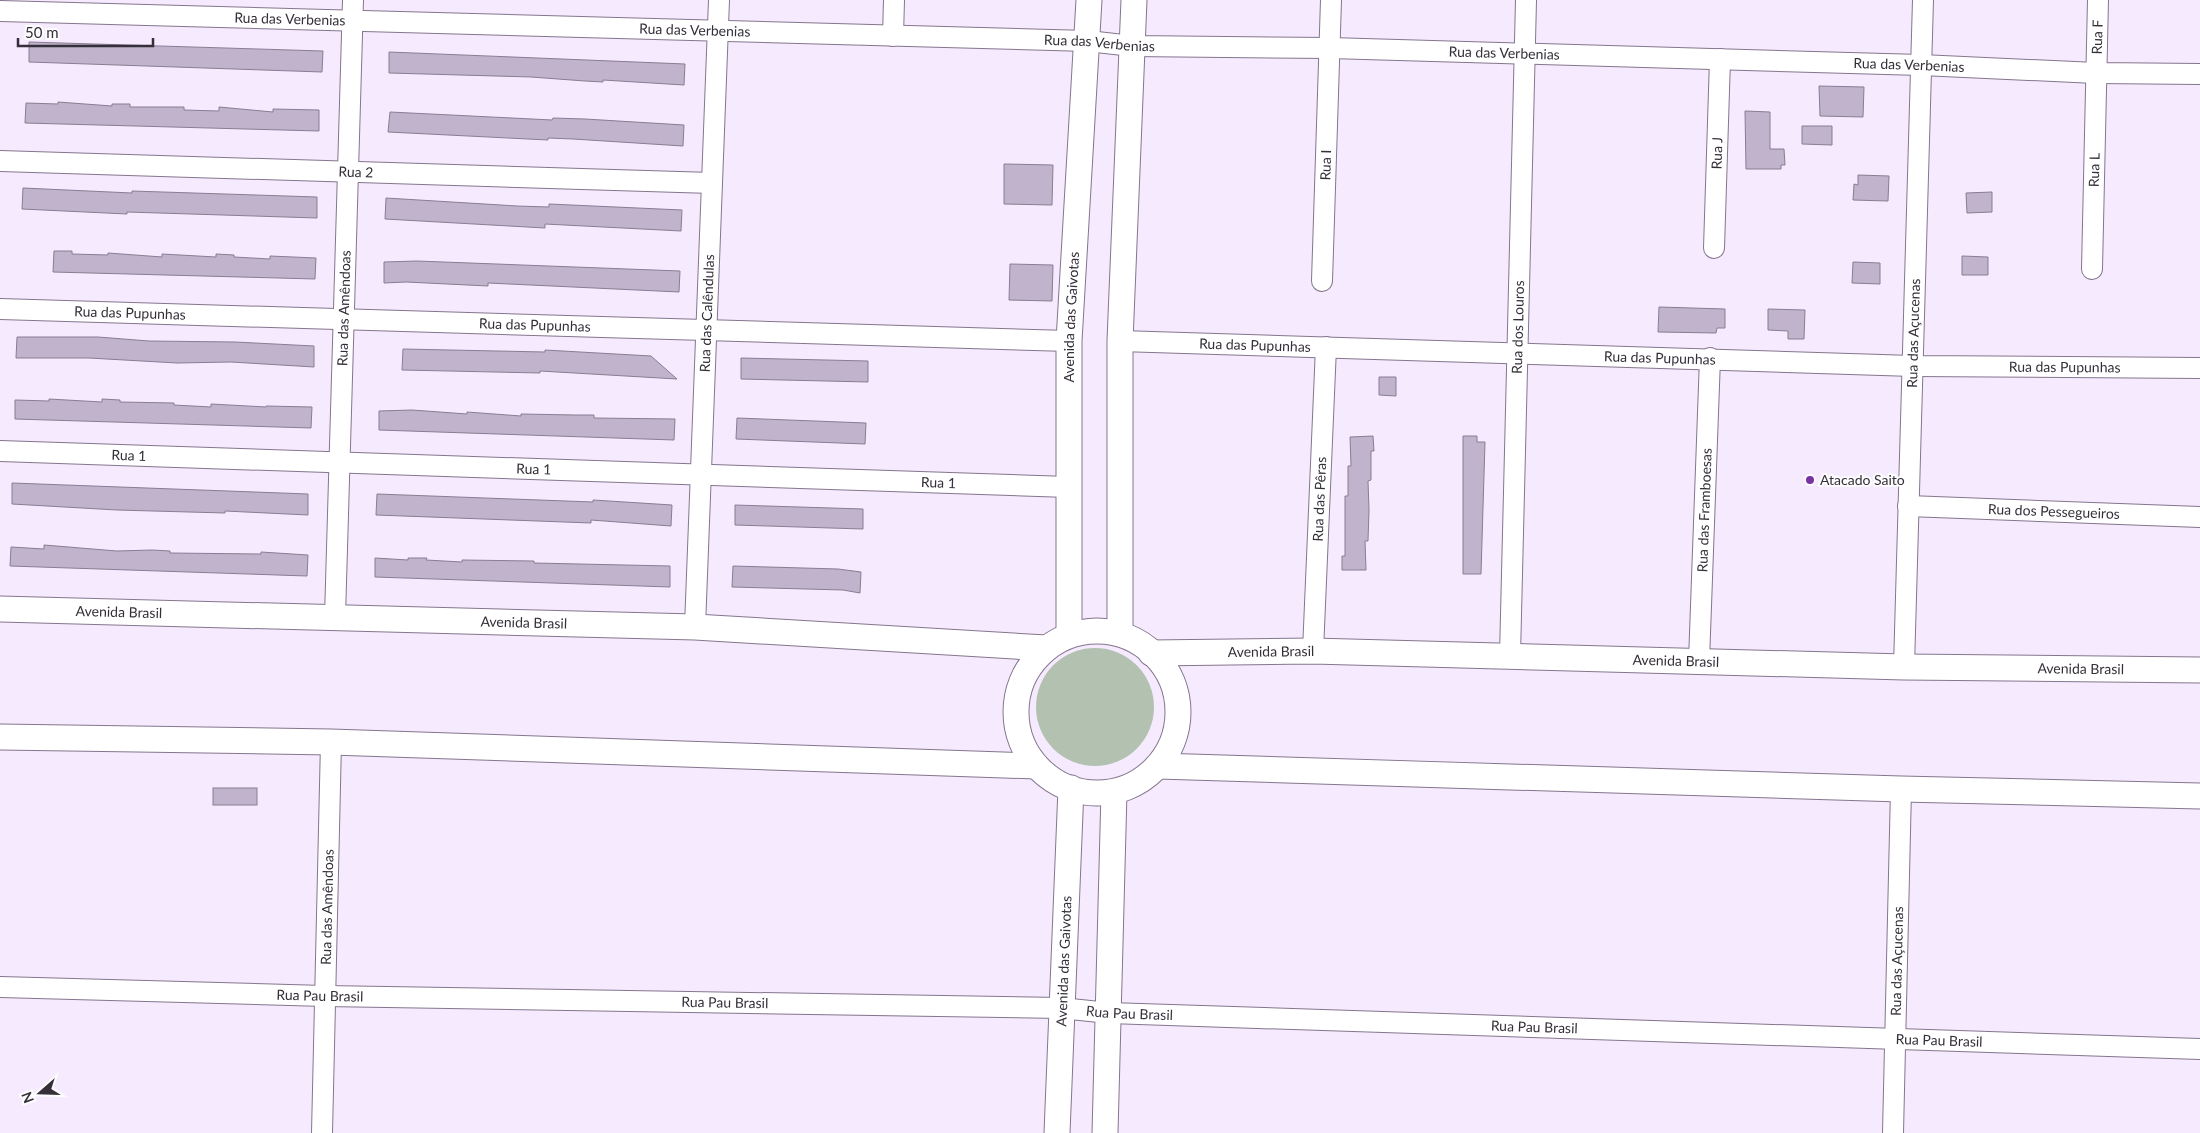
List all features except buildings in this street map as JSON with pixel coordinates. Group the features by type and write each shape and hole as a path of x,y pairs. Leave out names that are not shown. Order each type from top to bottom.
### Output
{"street":[{"name":"Rua das Amêndoas","path":"334,617 353,0"},
{"name":"Rua das Calêndulas","path":"695,627 719,0"},
{"path":"893,36 894,0"},
{"name":"Avenida das Gaivotas","path":"1069,636 1068,487 1070,341 1089,0"},
{"path":"1120,634 1120,340 1134,0"},
{"name":"Rua I","path":"1322,281 1331,0"},
{"name":"Rua dos Louros","path":"1510,656 1526,0"},
{"name":"Rua das Açucenas","path":"1904,667 1923,0"},
{"name":"Rua F","path":"2096,73 2098,0"},
{"name":"Rua das Verbenias","path":"0,11 1088,41 1132,46 1330,48 1921,65 2096,73 2200,74"},
{"name":"Rua J","path":"1714,248 1720,59"},
{"name":"Rua L","path":"2092,269 2096,73"},
{"name":"Rua 2","path":"0,161 712,183"},
{"name":"Rua das Pupunhas","path":"0,309 1070,341"},
{"name":"Rua das Pupunhas","path":"1120,340 1912,366 2200,368"},
{"name":"Rua das Pêras","path":"1313,651 1326,347"},
{"name":"Rua das Framboesas","path":"1699,661 1710,358"},
{"name":"Rua 1","path":"0,451 1068,487"},
{"name":"Rua dos Pessegueiros","path":"1908,506 2200,517"},
{"name":"Avenida Brasil","path":"0,609 695,627 1046,648"},
{"path":"1095,630 1120,634 1144,645 1163,664 1175,689 1178,716 1172,743 1158,766 1136,783 1114,792 1083,792 1058,783 1036,766 1022,743 1016,718 1018,692 1029,668 1046,648 1069,636 1095,630"},
{"name":"Avenida Brasil","path":"1151,653 1313,651 1904,667 2200,670"},
{"path":"0,737 331,742 1036,766"},
{"name":"Rua das Amêndoas","path":"322,1133 331,742"},
{"path":"1158,766 1901,789 2200,796"},
{"name":"Avenida das Gaivotas","path":"1057,1133 1071,788"},
{"name":"Rua das Açucenas","path":"1893,1133 1901,789"},
{"path":"1105,1133 1114,792"},
{"name":"Rua Pau Brasil","path":"0,987 325,996 1061,1008 1108,1013 2200,1048"}],"green space":[{"path":"1095,648 1118,653 1137,665 1149,684 1154,707 1149,730 1137,749 1118,761 1095,766 1072,761 1053,749 1041,730 1036,707 1041,684 1053,665 1072,653"}],"place":[{"name":"Atacado Saito","path":"1810,480"}]}
